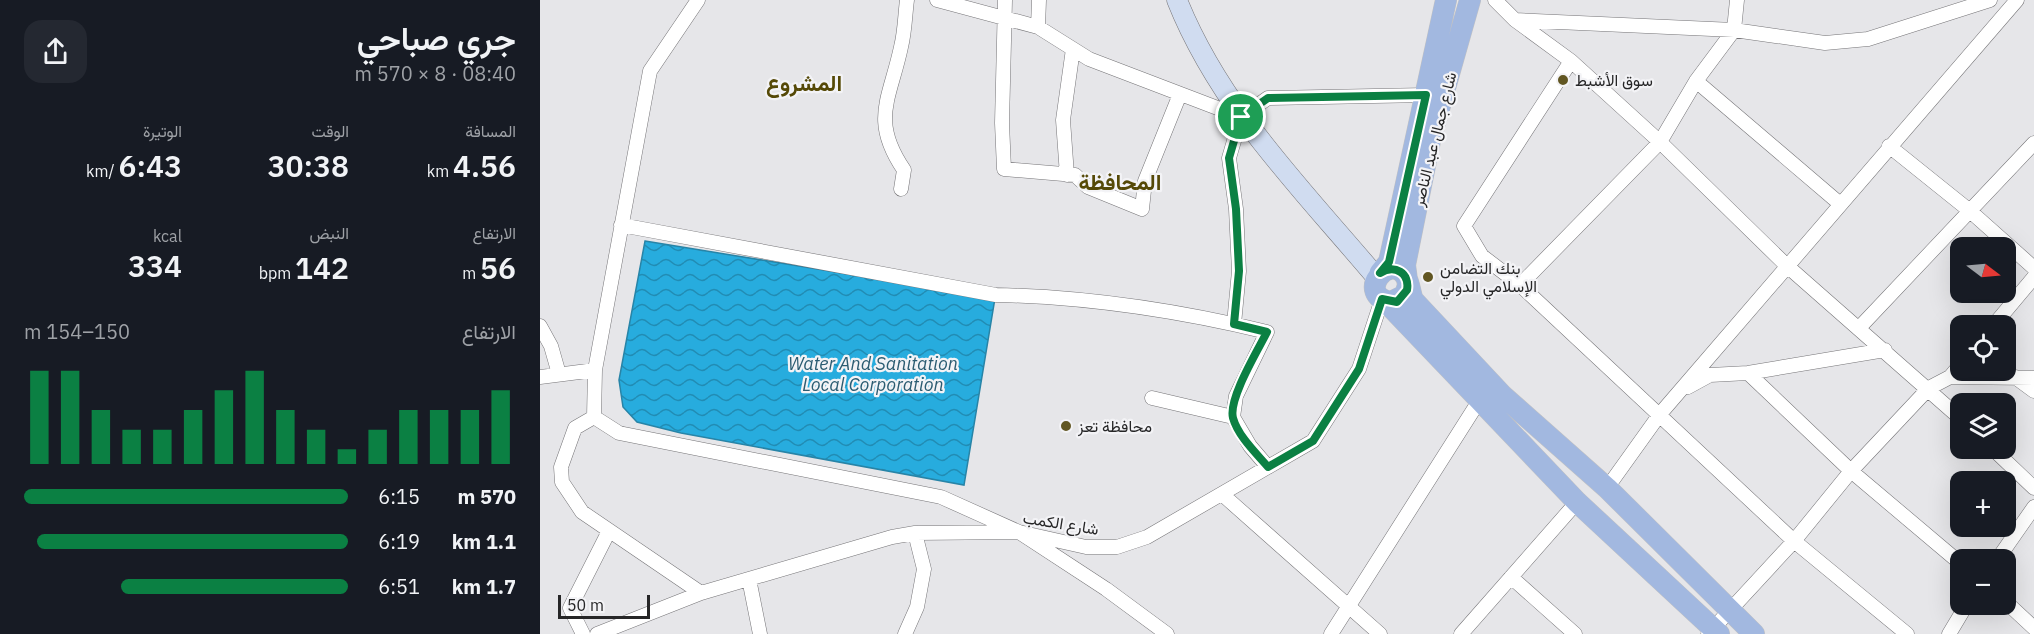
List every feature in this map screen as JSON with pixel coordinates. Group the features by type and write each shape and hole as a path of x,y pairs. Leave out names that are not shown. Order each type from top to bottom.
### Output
{"main road":[{"path":"1177,0 1194,41 1241,117 1379,275"},
{"name":"شارع جمال عبد الناصر","path":"1379,275 1389,262 1446,0"},
{"name":"شارع جمال عبد الناصر","path":"1408,282 1405,265 1430,141 1470,0"},
{"path":"1379,275 1396,269 1408,282 1413,300 1502,395 1607,488 1729,612 1754,634"},
{"path":"1379,275 1375,289 1384,300 1577,502 1713,632"},
{"path":"1384,300 1401,299 1408,282"}],"street":[{"path":"594,417 595,370 650,71 698,0"},
{"path":"901,189 904,170 890,149 886,130 885,104 902,46 907,0"},
{"path":"937,0 1038,27 1089,59 1241,117"},
{"path":"1005,0 1002,123 1005,169 1075,175 1088,187 1142,209 1144,181 1180,94"},
{"path":"1038,27 1039,0"},
{"path":"1495,0 1515,20 1570,61 1660,142 1786,264 1950,408"},
{"path":"1520,285 1660,142 1696,81 1734,30 1737,0"},
{"path":"1515,20 1734,30 1825,44 1868,39 1990,0"},
{"path":"1607,488 1660,414 1786,264 2017,0"},
{"path":"1067,175 1063,120 1073,49"},
{"path":"1570,61 1464,226 1482,256 1520,285 1794,541 1907,634"},
{"path":"1696,81 1839,203"},
{"path":"1234,324 1239,271 1236,209 1229,158 1241,117 1268,98 1426,95"},
{"path":"1859,327 2034,143"},
{"path":"1889,146 1970,211 2034,268"},
{"path":"621,225 996,295 1051,296 1174,310 1267,332 1236,396 1233,417 1250,446 1268,467"},
{"path":"2003,315 2034,278"},
{"name":"شارع الكمب","path":"608,632 702,593 892,537 915,533 1019,532 1086,547 1118,547 1147,537 1313,441 1359,369 1384,300"},
{"path":"540,326 551,346 559,374"},
{"path":"1682,390 1710,375 1748,373 1886,350"},
{"path":"540,377 595,370"},
{"path":"1748,373 1851,471 1950,554"},
{"path":"1713,632 1794,541 1851,471 1929,388 1950,377"},
{"path":"2016,377 2034,378"},
{"path":"2016,378 2034,391"},
{"path":"1152,398 1233,417"},
{"path":"1331,634 1479,401"},
{"path":"594,417 575,428 561,467 562,482 571,491 582,512 702,593"},
{"path":"594,417 619,433 941,496 1019,532 1106,589 1167,634"},
{"path":"2004,459 2034,488"},
{"path":"1223,495 1380,634"},
{"path":"1461,634 1577,502"},
{"path":"2005,549 2034,507"},
{"path":"583,634 570,608 609,531"},
{"path":"905,634 917,607 924,569 915,533"},
{"path":"1511,577 1575,634"},
{"path":"749,579 760,634"},
{"path":"2016,611 2034,628"},
{"path":"1949,634 1960,615"}],"water":[{"name":"Water And Sanitation Local Corporation","path":"645,241 995,298 964,485 681,433 637,422 623,407 619,380"}],"place":[{"name":"سوق الأشبط","path":"1563,80"},
{"name":"بنك التضامن الإسلامي الدولي","path":"1428,277"},
{"name":"محافظة تعز","path":"1066,426"}],"district":[{"name":"المشروع","path":"804,82"},
{"name":"المحافظة","path":"1120,181"}],"route":[{"path":"1426,95 1389,262 1380,273 1396,269 1405,275 1408,285 1405,295 1397,302 1382,299 1359,369 1313,441 1268,467 1250,446 1233,417 1236,396 1267,332 1234,324 1239,271 1236,209 1229,158 1241,117 1268,98 1426,95"}]}
